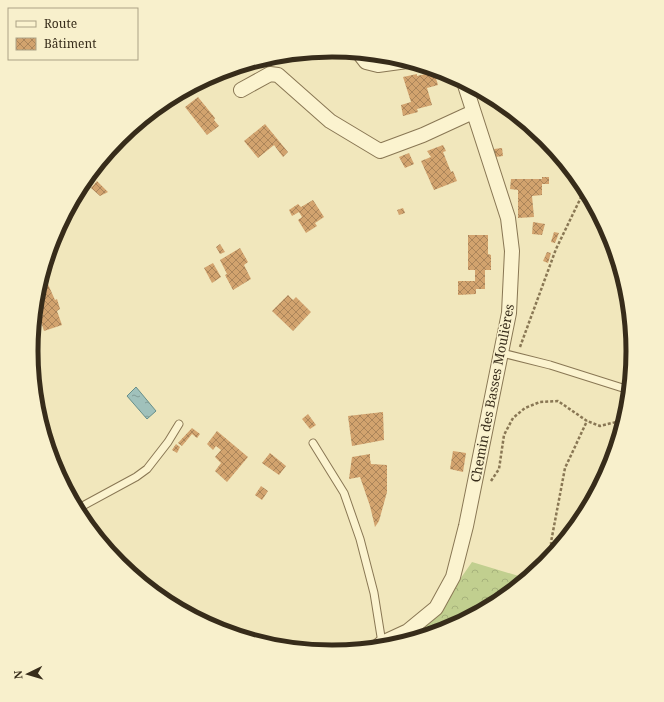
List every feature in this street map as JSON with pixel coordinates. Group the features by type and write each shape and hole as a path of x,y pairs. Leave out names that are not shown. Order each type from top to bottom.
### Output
{"street":[{"path":"364,59 366,62 378,64 388,63"},
{"path":"241,90 270,74 278,75 330,121 380,151 423,135 473,112"},
{"name":"Chemin des Basses Moulières","path":"395,638 408,631 436,608 453,577 475,485 509,314 512,252 508,218 466,89"}],"lane":[{"path":"502,353 550,365 623,388"},
{"path":"83,506 136,477 147,469 168,442 179,424"},
{"path":"313,443 344,493 360,539 374,593 378,641"}],"path":[{"path":"502,353 520,347 556,249 582,196"},
{"path":"475,485 490,482 499,469 504,435 513,418 525,408 540,402 558,401 587,421 600,426 617,422"},
{"path":"551,547 551,542 566,468 587,421"}],"green space":[{"path":"472,562 520,577 479,606 462,615 445,623 410,634 440,608"}],"water":[{"path":"136,387 156,411 147,419 127,396"}],"building":[{"path":"428,73 435,76 438,85 427,88 432,105 417,109 418,112 403,116 401,105 411,102 403,77 417,74 417,76"},
{"path":"198,97 215,118 214,120 219,126 207,135 185,107"},
{"path":"265,124 288,152 283,157 274,145 258,158 244,141"},
{"path":"443,145 446,151 443,152 451,172 453,171 457,181 434,190 421,161 431,157 427,151"},
{"path":"502,148 503,156 495,157 494,149"},
{"path":"409,153 414,164 405,168 399,157"},
{"path":"542,177 549,177 549,184 542,184 542,195 532,196 534,217 518,218 518,190 510,189 511,179 542,179"},
{"path":"97,181 108,192 100,196 91,188"},
{"path":"313,200 324,217 315,223 317,226 306,233 298,220 302,217 299,212 292,216 289,210 298,204 301,207"},
{"path":"403,208 405,213 399,215 397,210"},
{"path":"533,222 545,224 542,235 532,234"},
{"path":"554,232 559,233 555,243 551,242"},
{"path":"468,235 488,235 488,254 491,255 491,270 485,270 485,289 476,289 476,294 458,295 458,281 475,281 475,270 468,270"},
{"path":"220,244 225,252 220,254 216,247"},
{"path":"240,248 248,262 244,265 251,279 233,290 225,275 227,274 220,260"},
{"path":"547,252 551,253 548,263 543,261"},
{"path":"213,263 221,277 212,283 204,268"},
{"path":"47,281 55,300 57,299 60,309 57,311 62,325 44,331 40,320 41,316 43,315 41,311"},
{"path":"288,295 293,300 296,297 311,312 293,331 272,311"},
{"path":"383,412 384,440 352,446 348,416"},
{"path":"308,414 316,425 310,429 302,419"},
{"path":"192,428 200,434 197,438 192,434 182,446 178,443"},
{"path":"217,431 248,457 227,482 215,471 221,463 215,457 221,450 216,446 213,450 207,444"},
{"path":"176,444 180,447 177,453 172,450"},
{"path":"453,451 466,453 463,472 450,469"},
{"path":"270,453 286,466 279,475 262,463"},
{"path":"370,454 371,464 387,465 387,492 379,521 375,527 370,506 360,477 349,479 352,457"},
{"path":"261,486 268,491 262,500 255,495"}]}
